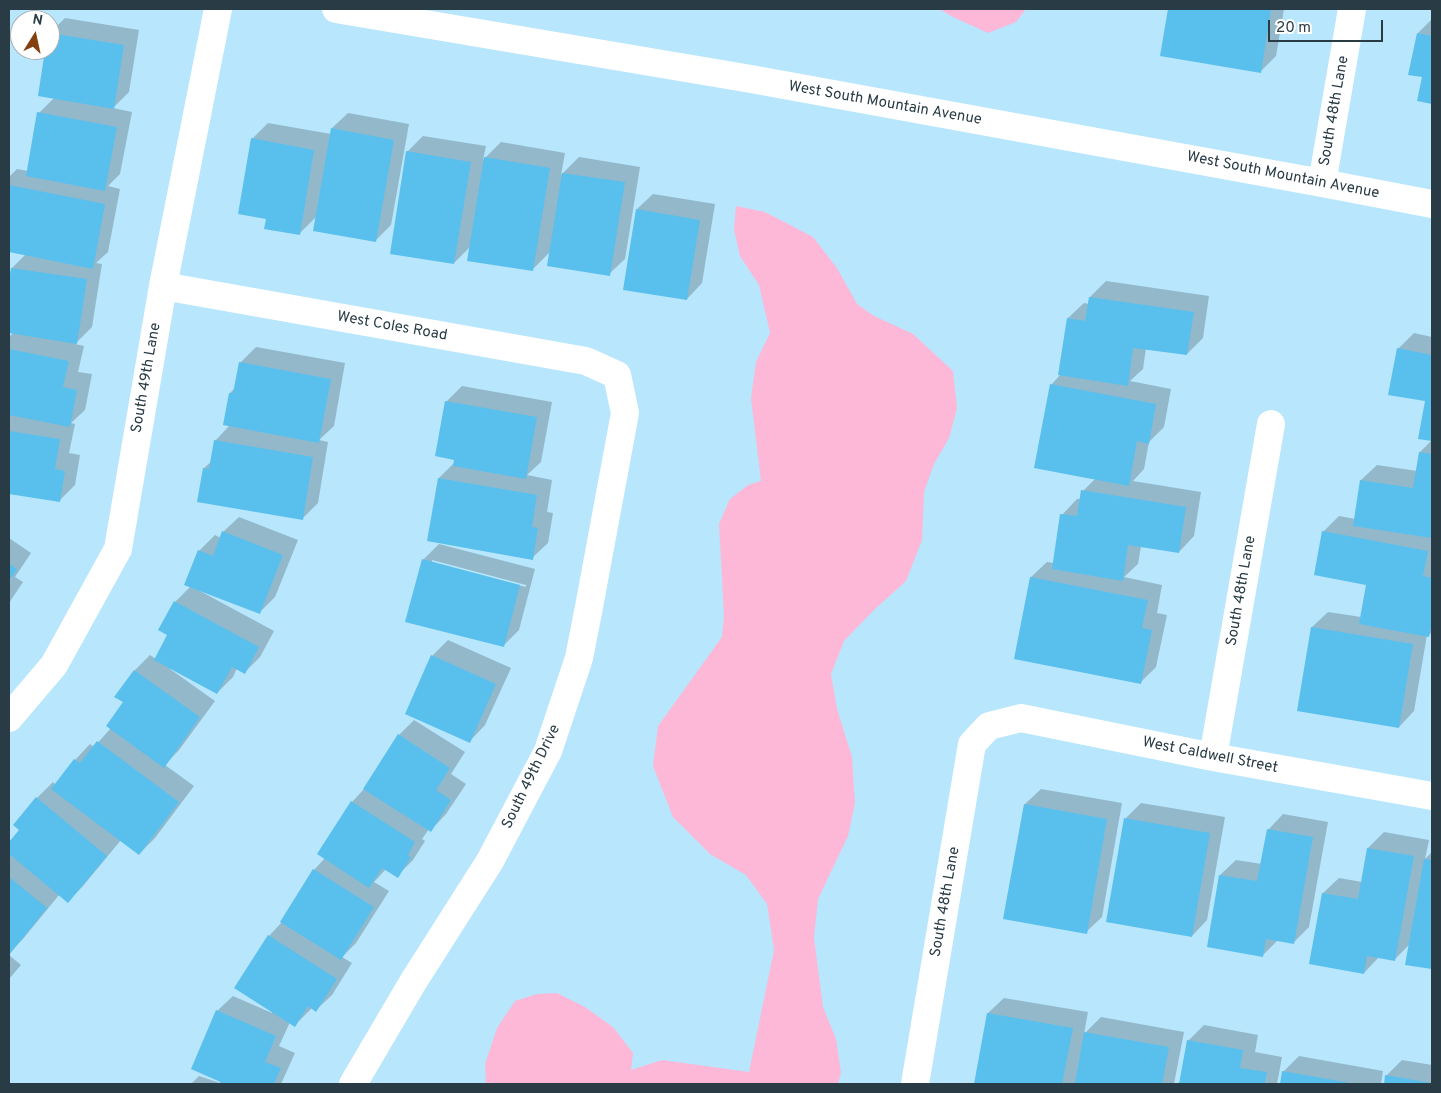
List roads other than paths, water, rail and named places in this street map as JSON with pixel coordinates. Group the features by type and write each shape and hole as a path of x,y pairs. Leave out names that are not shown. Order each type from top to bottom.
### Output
{"street":[{"name":"South 49th Lane","path":"9,718 54,665 118,549 163,286 218,9"},
{"name":"West South Mountain Avenue","path":"336,9 751,79 1432,204"},
{"name":"South 48th Lane","path":"1322,183 1352,9"},
{"name":"West Coles Road","path":"163,286 586,361 617,376"},
{"name":"South 49th Drive","path":"353,1084 413,982 490,861 548,751 580,658 625,412 617,376"},
{"name":"South 48th Lane","path":"1213,757 1271,424"},
{"name":"West Caldwell Street","path":"989,726 1020,718 1213,757 1432,796"},
{"name":"South 48th Lane","path":"915,1084 972,744 989,726"}]}
